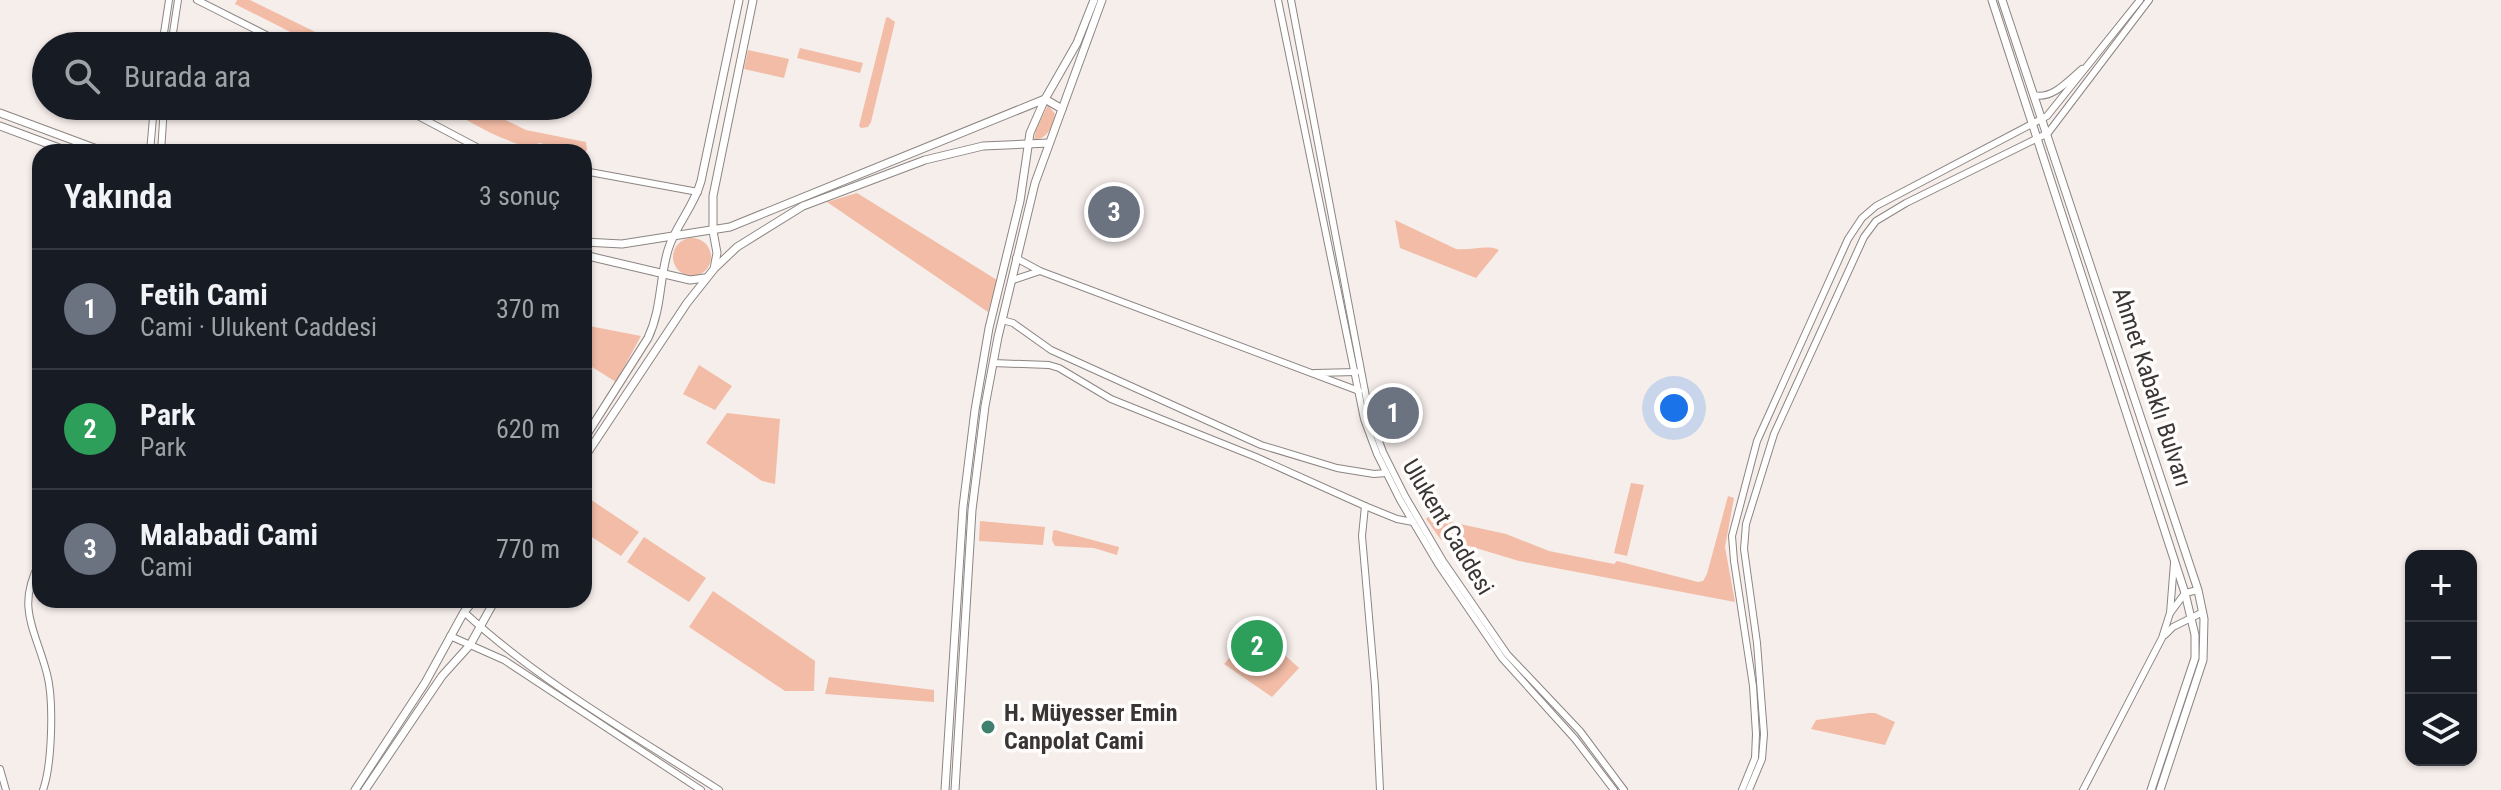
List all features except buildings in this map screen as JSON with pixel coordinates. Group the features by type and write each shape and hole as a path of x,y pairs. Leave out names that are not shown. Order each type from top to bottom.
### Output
{"main road":[{"path":"592,426 648,338 658,312 668,250 698,192 739,0"},
{"path":"714,269 717,253 713,231 716,177 753,0"},
{"path":"945,790 963,507 973,421 989,328 1020,201 1027,144 1045,99 1072,53 1094,0"},
{"path":"955,790 972,510 993,363 1035,183 1102,0"},
{"name":"Ahmet Kabaklı Bulvarı","path":"1992,0 2185,593 2195,635 2195,658 2151,790"},
{"name":"Ahmet Kabaklı Bulvarı","path":"2002,0 2203,612 2203,660 2160,790"},
{"path":"592,242 622,244 730,227 1045,99"},
{"path":"1045,99 1062,109"},
{"path":"0,113 83,144"},
{"path":"0,126 48,144"},
{"path":"592,446 705,278 737,247 803,206 953,151 983,146 1049,143"},
{"path":"592,257 690,280 705,278"},
{"path":"355,790 425,683 467,608"},
{"path":"365,790 442,676 470,645 491,608"}],"street":[{"path":"164,32 169,0"},
{"path":"173,32 178,0"},
{"path":"197,0 260,32"},
{"path":"1278,0 1364,419 1386,473 1438,564 1502,658 1575,739 1614,790"},
{"name":"Ulukent Caddesi","path":"1291,0 1370,417 1383,452 1443,561 1507,654 1580,731 1624,790"},
{"path":"1742,790 1755,758 1756,734 1748,642 1732,536 1757,441 1848,239 1862,218 1876,206 2052,112 2140,0"},
{"path":"1749,790 1762,759 1764,734 1757,643 1744,549 1746,524 1780,421 1864,237 1876,221 1906,203 2048,133 2149,0"},
{"path":"2034,95 2043,97 2051,93 2093,59"},
{"path":"151,144 153,120"},
{"path":"162,144 163,120"},
{"path":"425,120 471,144"},
{"path":"592,172 698,192"},
{"path":"1016,258 1040,271 1359,391"},
{"path":"1013,280 1040,271"},
{"path":"1002,320 1013,323 1051,350 1261,445 1337,468 1386,473"},
{"path":"993,363 1059,368 1111,399 1256,457 1365,506 1413,522"},
{"path":"1312,374 1356,372"},
{"path":"1365,506 1362,536 1380,790"},
{"path":"2083,790 2162,638 2170,613 2174,559"},
{"path":"32,579 29,586 29,623 48,681 49,774 43,790"},
{"path":"2170,613 2185,593 2198,590"},
{"path":"464,612 495,641 719,790"},
{"path":"2162,638 2173,627 2203,612"},
{"path":"450,636 504,660 701,790"},
{"path":"0,769 6,790"}],"shaded area":[{"path":"237,0 250,0 315,32 290,32 235,4"},
{"path":"888,17 895,22 871,122 868,127 861,128 859,126"},
{"path":"800,48 863,63 860,73 797,58"},
{"path":"748,50 789,59 784,78 744,69"},
{"path":"1048,105 1055,114 1051,127 1043,137 1034,140 1036,130"},
{"path":"466,120 506,120 526,130 586,144 520,144 496,136"},
{"path":"857,193 997,280 988,312 827,202"},
{"path":"1395,220 1456,249 1499,250 1476,278 1400,248"},
{"path":"692,238 705,244 711,257 705,270 692,276 679,270 673,257 679,244"},
{"path":"592,327 641,336 616,382 592,367"},
{"path":"699,365 732,386 715,410 683,394"},
{"path":"727,413 780,419 775,484 762,481 706,443"},
{"path":"1631,483 1644,485 1627,556 1614,553"},
{"path":"1728,496 1734,498 1725,547 1735,602 1519,561 1441,540 1426,519 1506,534 1549,551 1614,564 1617,561 1698,582 1703,581 1707,574"},
{"path":"592,500 639,532 621,556 592,537"},
{"path":"980,521 1045,527 1043,545 979,541"},
{"path":"1055,530 1119,547 1117,555 1094,548 1055,546 1052,540"},
{"path":"644,537 706,578 689,602 627,562"},
{"path":"713,591 815,661 814,691 785,691 689,627"},
{"path":"1255,628 1299,668 1272,697 1224,664"},
{"path":"829,677 934,690 934,702 825,694"},
{"path":"1869,713 1895,722 1885,745 1811,729 1816,720"}],"place":[{"name":"Malabadi Cami","path":"1114,212"},
{"name":"Fetih Cami","path":"1393,413"},
{"name":"Park","path":"1257,646"},
{"name":"H. Müyesser Emin Canpolat Cami","path":"988,727"}]}
